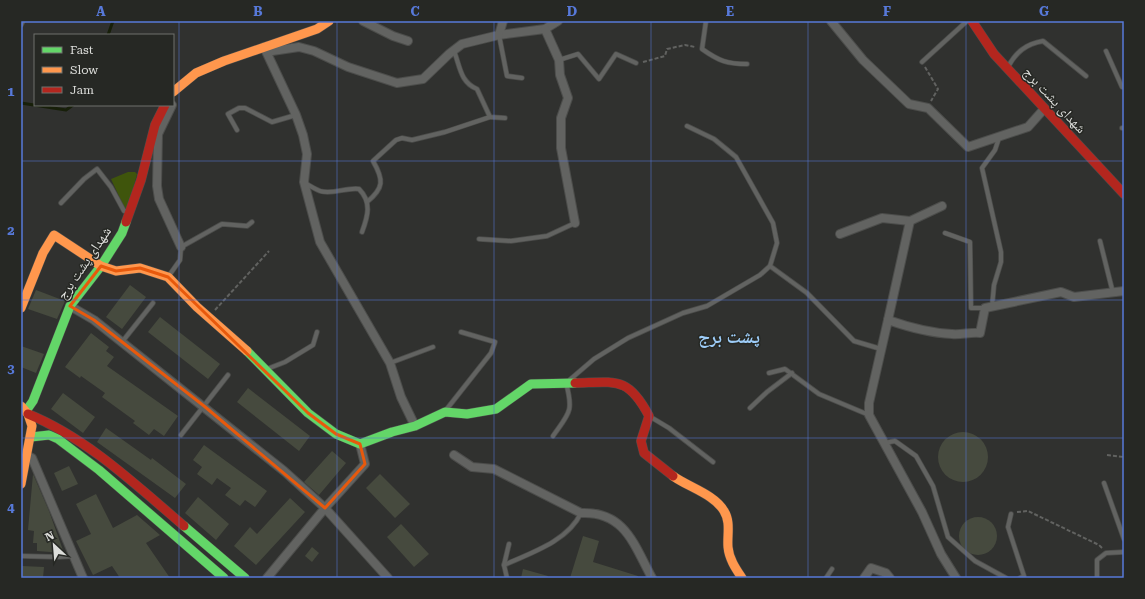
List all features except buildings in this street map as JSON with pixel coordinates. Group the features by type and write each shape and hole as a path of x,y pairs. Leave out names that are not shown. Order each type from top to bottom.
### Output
{"street":[{"path":"174,91 196,73 268,50 317,29 329,21"},
{"path":"363,21 393,36 408,41"},
{"path":"499,35 503,21"},
{"path":"268,50 299,47 314,51 348,67 397,82 423,79 462,44 499,35 545,29 558,21"},
{"path":"831,21 863,60 910,104 928,108 968,146 999,138 1028,127 1044,109"},
{"name":"شهدای پشت برج","path":"972,21 994,54 1124,194"},
{"path":"545,29 558,60 560,75 568,98 560,118 561,148 575,223"},
{"path":"268,50 296,115 306,154 304,182 320,242 390,363 401,397 415,426"},
{"path":"174,100 182,84"},
{"name":"شهدای پشت برج","path":"25,410 33,401 70,306 101,266 122,233 127,213 141,180 155,126 165,106"},
{"path":"171,106 158,134 157,186 159,199 181,247"},
{"path":"840,234 882,218 910,221 942,206"},
{"path":"910,221 869,403 869,415 922,512 941,554 956,578"},
{"path":"21,308 43,253 54,236 101,266 116,271 140,268 168,277 208,317 247,351 308,414 336,434 360,444 392,432 415,426 445,412 480,413 496,409 531,384 610,382 629,388 640,399 649,416 641,441 644,453 684,484 712,499 724,511 729,528 728,548 733,565 742,578"},
{"path":"888,320 911,328 953,334 969,332 980,333 989,308 1061,292 1074,297 1124,291"},
{"path":"70,306 94,320 284,471 325,508 388,578"},
{"path":"21,484 24,455 32,438 32,426 25,410"},
{"path":"25,410 49,421 79,440 134,484 245,578"},
{"path":"21,444 24,444 32,438 49,435 58,439 99,470 224,578"},
{"path":"267,578 325,508 366,464 360,444"},
{"path":"24,455 32,458 83,578"},
{"path":"454,455 472,468 494,469 581,513 595,512 614,519 627,533 652,578"},
{"path":"864,578 871,568 886,573 890,578"}],"lane":[{"path":"21,25 23,21"},
{"path":"706,21 702,49 713,57 729,64 747,64"},
{"path":"922,62 967,21"},
{"path":"499,35 507,76 522,78"},
{"path":"1007,68 1014,57 1024,47 1043,41 1086,76"},
{"path":"454,51 463,79 470,86 477,89 490,117"},
{"path":"1106,51 1122,87 1124,85"},
{"path":"558,60 578,54 599,80 616,54 636,62"},
{"path":"237,130 228,114 239,108 246,108 272,122 296,115"},
{"path":"367,202 379,191 381,185 381,178 373,162 396,140 402,138 412,140 432,136 490,117 505,118"},
{"path":"553,436 571,410 571,398 566,382 594,359 628,338 683,313 707,306 760,275 770,266 777,243 773,223 740,163 736,157 714,139 687,126"},
{"path":"945,233 970,242 971,308 989,308 1001,262 1001,252 982,168 995,150 999,138"},
{"path":"61,203 84,179 97,169 111,186 127,213"},
{"path":"304,182 320,191 329,192 351,188 360,189 365,195 368,215 362,232"},
{"path":"168,277 180,260 181,247 222,224 247,226 252,222"},
{"path":"479,239 510,240 546,236 575,223"},
{"path":"1100,240 1113,293"},
{"path":"770,266 806,293 854,341 881,349"},
{"path":"122,342 154,303"},
{"path":"265,370 285,362 313,345 317,332"},
{"path":"445,412 491,353 495,342 461,332"},
{"path":"390,363 433,347"},
{"path":"769,373 785,369 819,394 869,415"},
{"path":"750,408 767,392 792,373"},
{"path":"181,435 228,375"},
{"path":"649,416 669,428 712,462"},
{"path":"883,443 896,441 916,456 933,486 948,537 975,561 1006,578"},
{"path":"1104,483 1124,539"},
{"path":"504,565 533,552 568,532 581,513"},
{"path":"1011,514 1008,527 1024,576 1020,578"},
{"path":"507,578 504,565 509,544"},
{"path":"1097,578 1097,560 1106,553 1124,552"},
{"path":"21,556 74,556"},
{"path":"826,578 832,569"}],"path":[{"path":"636,62 647,62 665,56 667,50 685,45 702,49"},
{"path":"922,62 938,89 928,108"},
{"path":"208,317 269,251"},
{"path":"1106,456 1124,457"},
{"path":"1011,514 1021,510 1028,511 1099,545 1106,553"}],"highlighted area":[{"path":"101,266 116,271 140,268 168,277 308,413 336,434 360,444 365,464 325,508 204,406 94,320 70,306"}],"green space":[{"path":"128,172 135,172 137,174 128,209 125,209 111,179"}],"waterway":[{"path":"108,34 113,21"},
{"path":"21,103 34,105"},
{"path":"40,106 66,110 72,106"}],"traffic: fast":[{"path":"26,411 33,401 70,306 101,266 122,233 126,222"},
{"path":"247,351 308,413 336,434 360,444 392,432 415,426 445,412 467,414 496,409 531,384 575,383"},
{"path":"31,437 49,435 58,439 99,470 224,578"},
{"path":"184,526 245,578"}],"traffic: slow":[{"path":"174,91 196,73 224,61 317,29 329,21"},
{"path":"21,308 43,253 54,235 101,266 116,271 140,268 168,277 197,307 247,351"},
{"path":"21,406 28,414 32,426 21,484"},
{"path":"673,476 707,495 720,505 726,515 728,524 728,547 730,556 742,578"}],"traffic: jam":[{"path":"972,21 994,54 1124,194"},
{"path":"126,222 141,180 155,125 164,106"},
{"path":"575,383 611,382 620,384 634,394 649,416 641,441 644,453 673,476"},
{"path":"28,414 50,424 91,449 184,526"}],"district":[{"name":"پشت برج","path":"729,337"}]}
